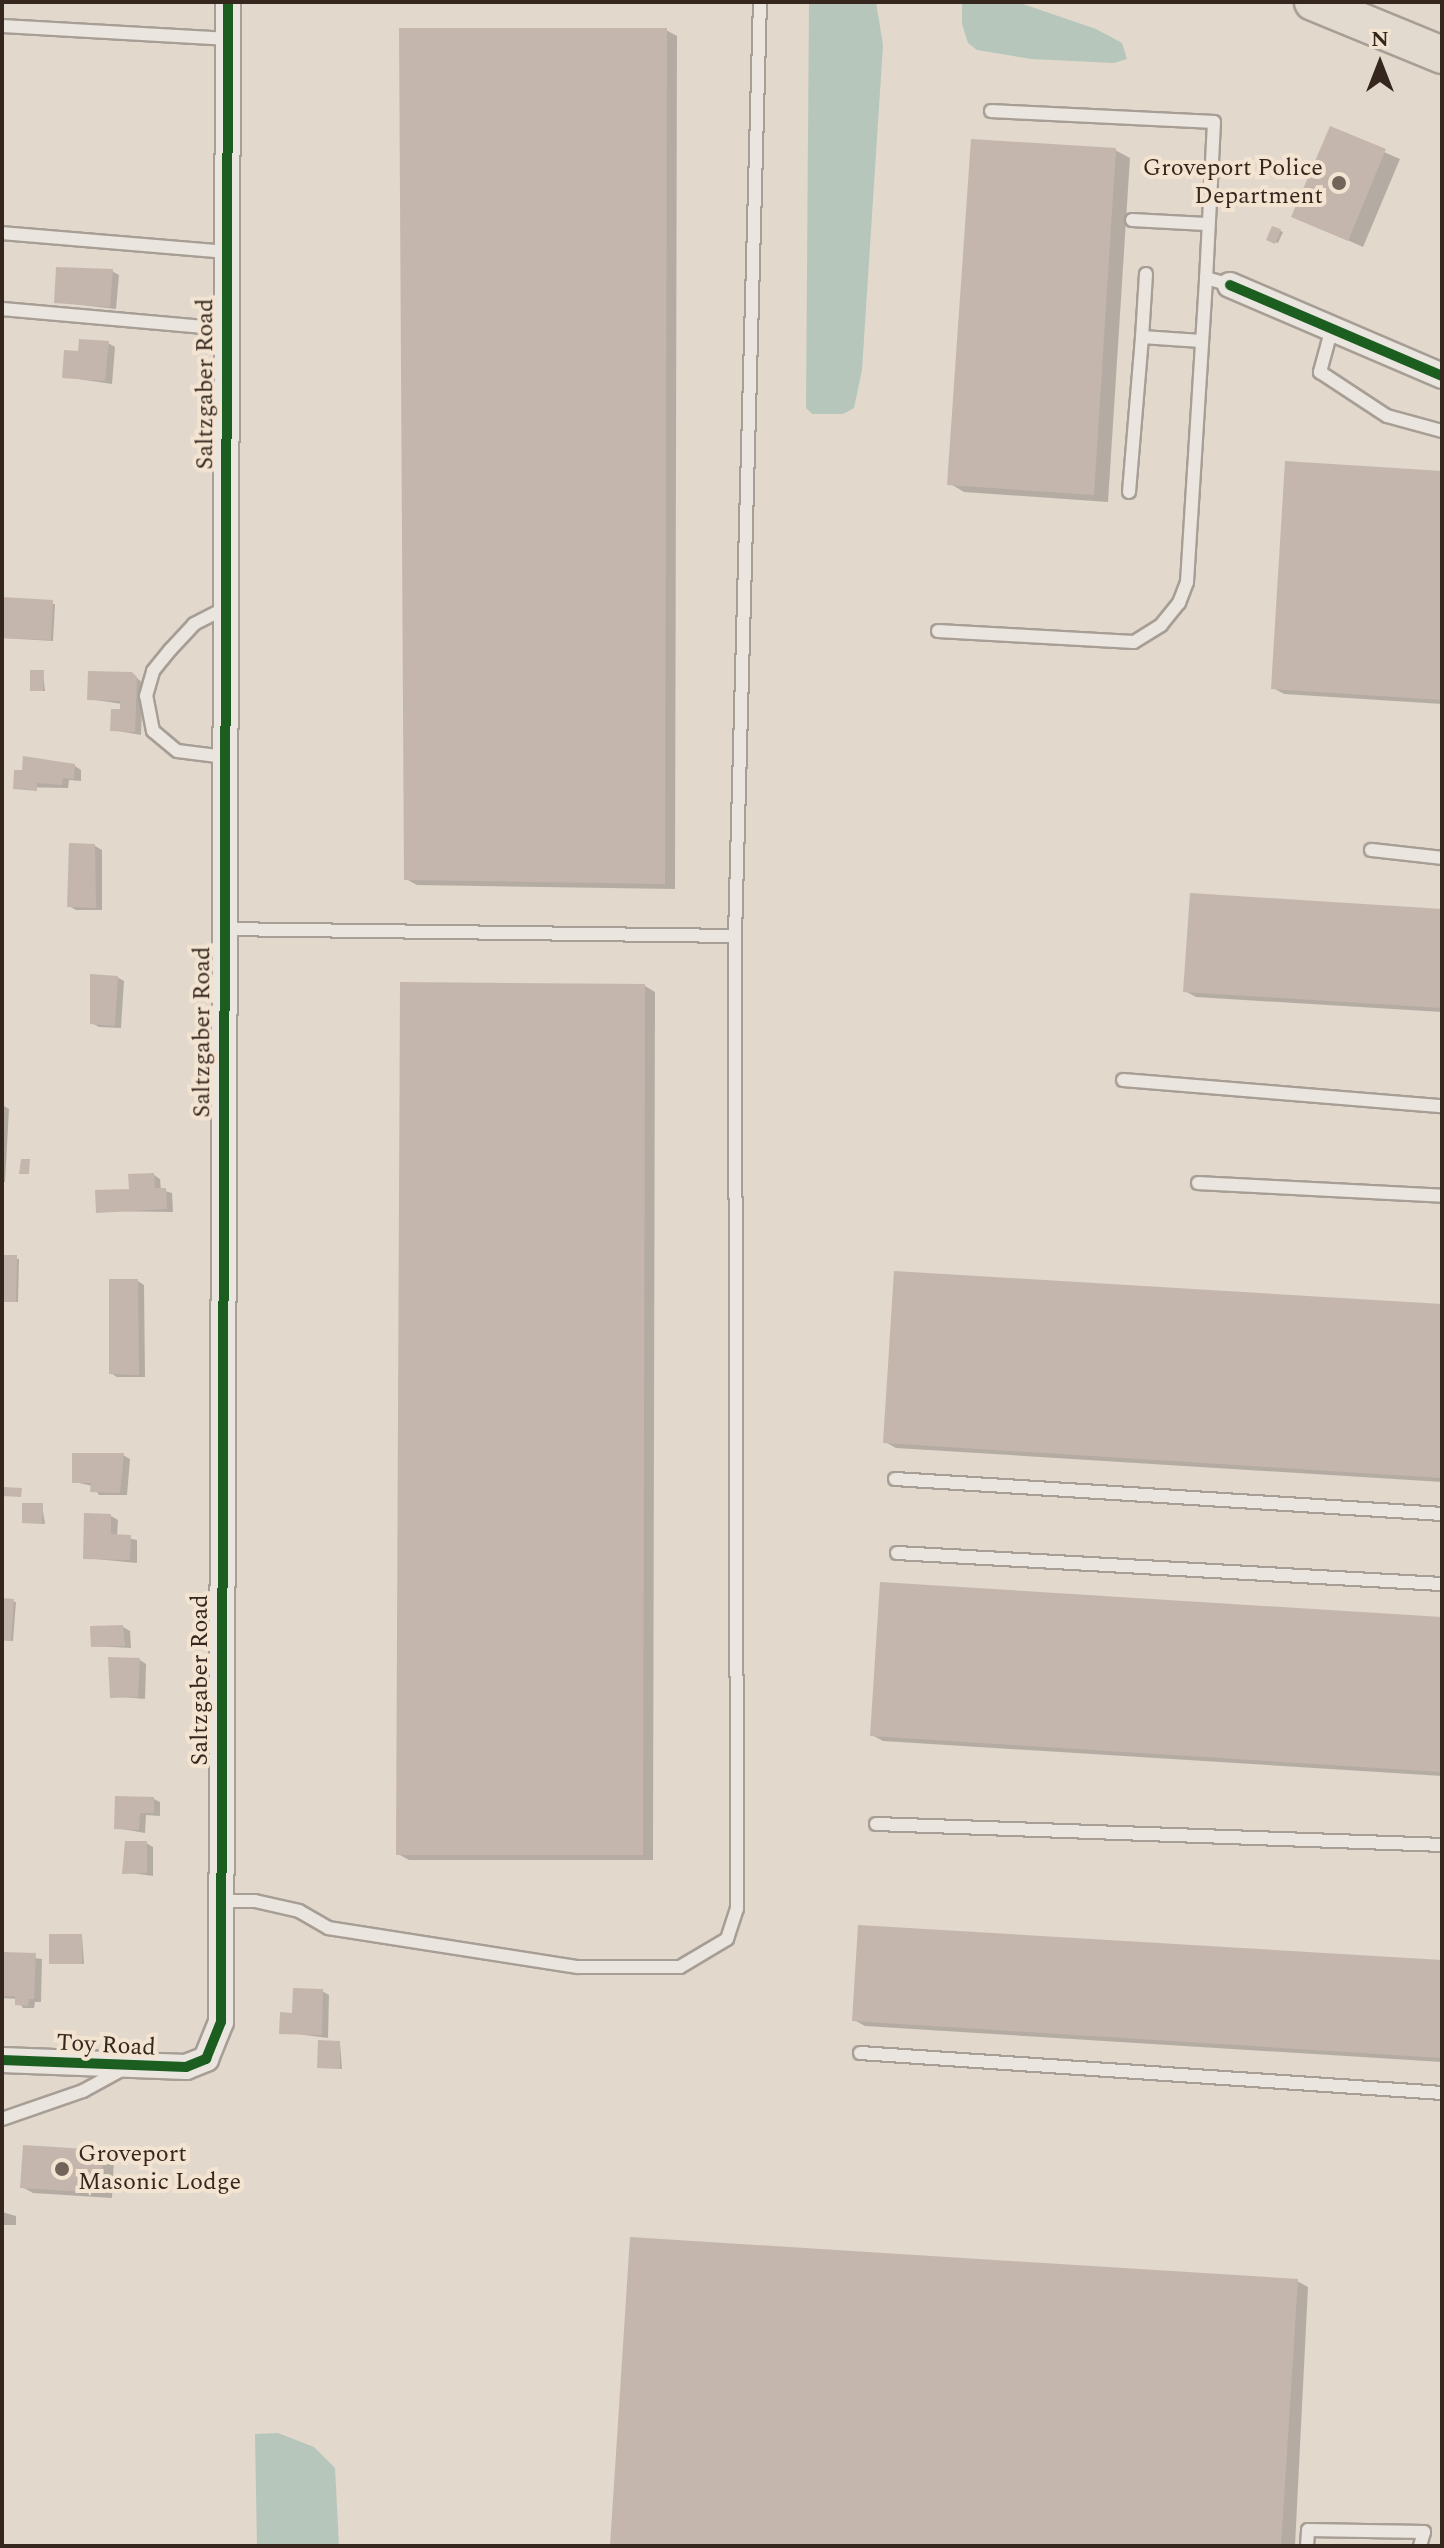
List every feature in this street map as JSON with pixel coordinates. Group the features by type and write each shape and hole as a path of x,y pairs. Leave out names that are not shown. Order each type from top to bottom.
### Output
{"main road":[{"path":"1313,2 1442,55"}],"street":[{"name":"Saltzgaber Road","path":"206,2059 221,2022 228,2"},
{"path":"1230,285 1442,376"},
{"name":"Toy Road","path":"2,2060 163,2070 206,2059"}],"lane":[{"path":"222,1901 255,1901 299,1911 328,1928 578,1967 680,1967 727,1939 737,1909 735,936 760,2"},
{"path":"2,26 228,39"},
{"path":"938,631 1134,642 1161,625 1187,582 1214,122 991,111"},
{"path":"1132,220 1206,224"},
{"path":"2,233 227,252"},
{"path":"1129,492 1146,274"},
{"path":"1206,278 1230,285"},
{"path":"2,309 226,329"},
{"path":"1332,328 1320,372 1387,416 1442,431"},
{"path":"1142,337 1201,341"},
{"path":"225,608 194,624 171,649 153,671 146,696 153,731 177,751 225,757"},
{"path":"1371,850 1442,858"},
{"path":"224,929 735,936"},
{"path":"1123,1080 1442,1106"},
{"path":"1198,1183 1442,1196"},
{"path":"895,1479 1442,1514"},
{"path":"897,1553 1442,1584"},
{"path":"876,1824 1442,1845"},
{"path":"860,2053 1442,2093"},
{"path":"2,2119 83,2091 125,2068"},
{"path":"1307,2546 1308,2530 1424,2532 1420,2546"}],"shaded area":[{"path":"809,2 876,2 883,45 862,370 854,408 843,414 812,414 806,408"},
{"path":"962,2 1017,2 1096,29 1122,43 1127,59 1114,63 1031,59 977,50 968,43 962,24"},
{"path":"278,2433 314,2447 335,2468 339,2546 257,2546 255,2434"}],"building":[{"path":"399,28 667,28 665,884 404,880"},
{"name":"Groveport Police Department","path":"1330,126 1386,149 1348,241 1291,217"},
{"path":"971,139 1116,148 1094,495 947,485"},
{"path":"1272,226 1281,229 1275,244 1266,240"},
{"path":"56,267 113,269 110,307 54,303"},
{"path":"79,339 109,341 105,381 62,378 64,350 78,351"},
{"path":"1285,461 1442,471 1442,700 1271,689"},
{"path":"2,597 53,600 51,640 2,638"},
{"path":"30,670 44,670 43,691 30,691"},
{"path":"88,671 132,672 137,677 135,732 110,731 111,709 120,709 120,701 87,700"},
{"path":"23,756 75,764 74,779 63,778 62,785 37,783 37,791 13,789 14,770 22,770"},
{"path":"69,843 95,844 96,908 67,907"},
{"path":"1190,893 1442,909 1442,1008 1183,992"},
{"path":"90,974 118,976 115,1026 90,1024"},
{"path":"400,982 645,984 643,1855 396,1855"},
{"path":"21,1159 30,1159 29,1174 19,1174"},
{"path":"154,1173 155,1188 166,1188 167,1209 96,1213 95,1190 129,1189 128,1174"},
{"path":"2,1255 17,1255 16,1302 2,1302"},
{"path":"894,1271 1442,1304 1442,1478 883,1443"},
{"path":"109,1279 138,1279 139,1375 109,1374"},
{"path":"72,1453 124,1453 120,1493 90,1492 91,1483 72,1483"},
{"path":"3,1487 22,1488 21,1497 2,1496"},
{"path":"22,1503 43,1503 42,1524 22,1523"},
{"path":"84,1513 111,1514 111,1534 131,1535 130,1560 83,1559"},
{"path":"880,1582 1442,1617 1442,1772 870,1736"},
{"path":"2,1598 14,1599 11,1641 2,1640"},
{"path":"123,1625 125,1646 91,1647 90,1626"},
{"path":"108,1657 140,1658 138,1697 110,1698"},
{"path":"115,1796 154,1797 154,1813 140,1813 139,1830 114,1829"},
{"path":"125,1841 147,1841 147,1873 122,1874"},
{"path":"858,1925 1442,1960 1442,2058 852,2021"},
{"path":"49,1934 82,1934 82,1964 49,1964"},
{"path":"2,1952 36,1953 34,1999 29,1999 28,2006 15,2005 15,1996 2,1996"},
{"path":"293,1988 323,1989 322,2035 279,2034 280,2012 292,2013"},
{"path":"318,2040 340,2041 340,2069 317,2068"},
{"name":"Groveport Masonic Lodge","path":"23,2145 104,2150 101,2193 20,2188"},
{"path":"630,2237 1298,2279 1281,2546 610,2546"}],"cycle path":[{"path":"2,2060 186,2067 206,2059 221,2022 228,2"},
{"path":"1230,285 1442,376"}],"place":[{"name":"Groveport Police Department","path":"1339,183"},
{"name":"Groveport Masonic Lodge","path":"62,2169"}]}
